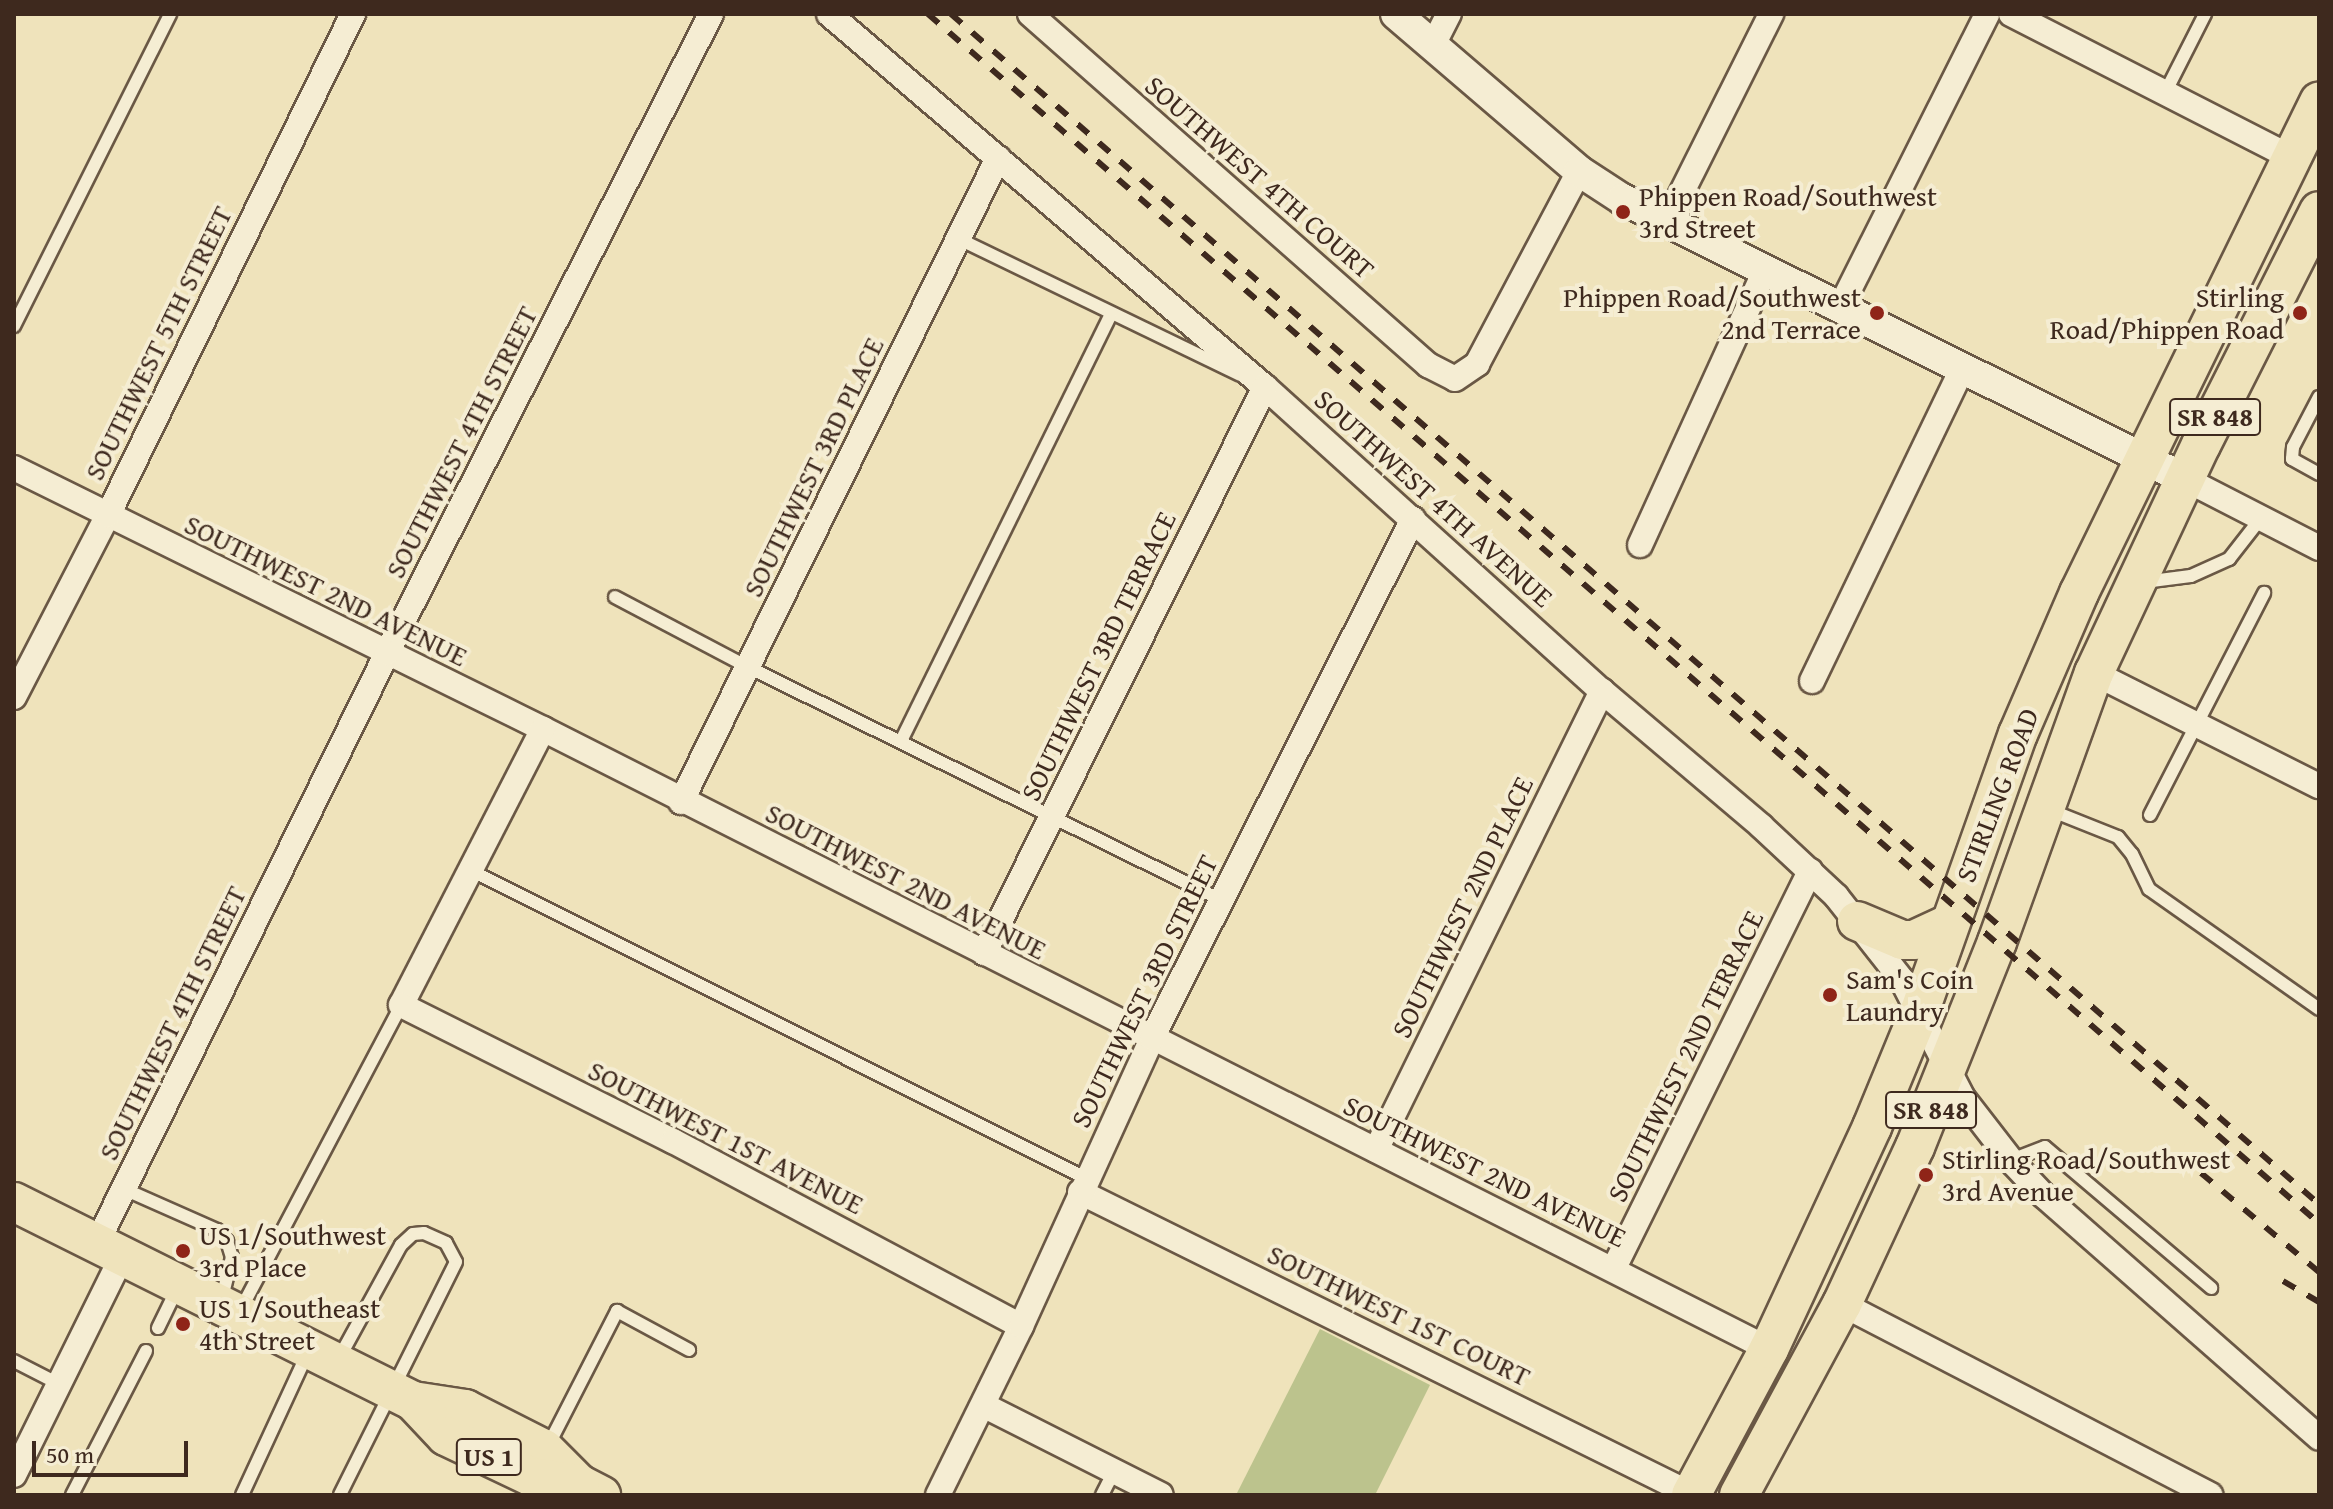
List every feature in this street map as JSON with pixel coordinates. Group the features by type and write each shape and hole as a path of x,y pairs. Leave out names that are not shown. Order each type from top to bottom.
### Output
{"main road":[{"name":"STIRLING ROAD","path":"1691,1494 1769,1349 1872,1127 1919,1013 2042,678 2143,458 2319,102"},
{"name":"STIRLING ROAD","path":"1739,1495 1842,1304 1948,1070 2094,673 2185,479 2319,211"},
{"path":"1857,921 1902,940 1914,940 1950,923"},
{"name":"US 1","path":"14,1202 402,1396 465,1409 546,1451 590,1489"},
{"name":"US 1","path":"402,1396 446,1436 532,1477 590,1489"}],"street":[{"name":"SOUTHWEST 5TH STREET","path":"14,697 108,515 353,14"},
{"name":"SOUTHWEST 4TH STREET","path":"14,1475 59,1384 110,1250 124,1189 387,653 711,14"},
{"name":"SOUTHWEST 4TH AVENUE","path":"829,14 1265,387 1602,691 1810,871 1857,921 1902,980 1963,1098 2011,1160 2044,1196 2319,1438"},
{"name":"SOUTHWEST 4TH COURT","path":"1030,14 1428,365 1455,379 1477,364 1579,171"},
{"path":"1396,14 1579,171 1667,222 2319,548"},
{"path":"1433,45 1449,14"},
{"path":"1667,222 1771,14"},
{"path":"1839,310 1987,14"},
{"path":"2011,14 2290,157"},
{"name":"SOUTHWEST 3RD PLACE","path":"681,802 998,158"},
{"path":"1640,545 1765,271"},
{"path":"1812,681 1962,370"},
{"name":"SOUTHWEST 3RD TERRACE","path":"984,953 1265,387"},
{"name":"SOUTHWEST 2ND AVENUE","path":"14,468 543,729 681,802 1614,1268 1769,1349"},
{"name":"SOUTHWEST 3RD STREET","path":"938,1495 1021,1326 1152,1038 1413,519"},
{"path":"2094,673 2319,786"},
{"name":"SOUTHWEST 2ND PLACE","path":"1376,1150 1602,691"},
{"path":"401,1005 543,729"},
{"name":"SOUTHWEST 2ND TERRACE","path":"1614,1268 1810,871"},
{"name":"SOUTHWEST 1ST AVENUE","path":"401,1005 673,1141 1021,1326"},
{"name":"SOUTHWEST 1ST COURT","path":"1083,1185 1691,1494"},
{"path":"1842,1304 2210,1495"},
{"path":"983,1405 1161,1495"}],"lane":[{"path":"14,326 170,14"},
{"path":"2165,93 2205,14"},
{"path":"959,239 1265,387"},
{"path":"901,741 1111,314"},
{"path":"2318,403 2293,447 2292,459 2319,474"},
{"path":"2135,582 2191,576 2229,559 2261,518"},
{"path":"2150,815 2264,593"},
{"path":"615,597 748,667 1221,900"},
{"path":"2043,807 2118,837 2132,854 2149,889 2319,1009"},
{"path":"470,870 1083,1185"},
{"path":"229,1309 401,1005"},
{"path":"2011,1160 2045,1147 2211,1288"},
{"path":"124,1189 217,1230 227,1241 232,1257 229,1309"},
{"path":"242,1495 323,1356 401,1245 413,1234 435,1238 453,1251 456,1262 402,1396 340,1495"},
{"path":"158,1328 180,1285"},
{"path":"546,1451 617,1311 689,1350"},
{"path":"72,1495 146,1351"},
{"path":"14,1361 59,1384"},
{"path":"1102,1495 1114,1471"}],"green space":[{"path":"1320,1329 1430,1385 1375,1495 1236,1495"}],"railway":[{"path":"928,14 2319,1223"},
{"path":"951,14 2319,1204"},
{"path":"2201,1173 2319,1272"},
{"path":"2283,1281 2319,1302"}],"place":[{"name":"Phippen Road/Southwest 3rd Street","path":"1623,212"},
{"name":"Phippen Road/Southwest 2nd Terrace","path":"1877,313"},
{"name":"Stirling Road/Phippen Road","path":"2300,313"},
{"name":"Sam's Coin Laundry","path":"1830,995"},
{"name":"Stirling Road/Southwest 3rd Avenue","path":"1926,1175"},
{"name":"US 1/Southwest 3rd Place","path":"183,1251"},
{"name":"US 1/Southeast 4th Street","path":"183,1324"}]}
